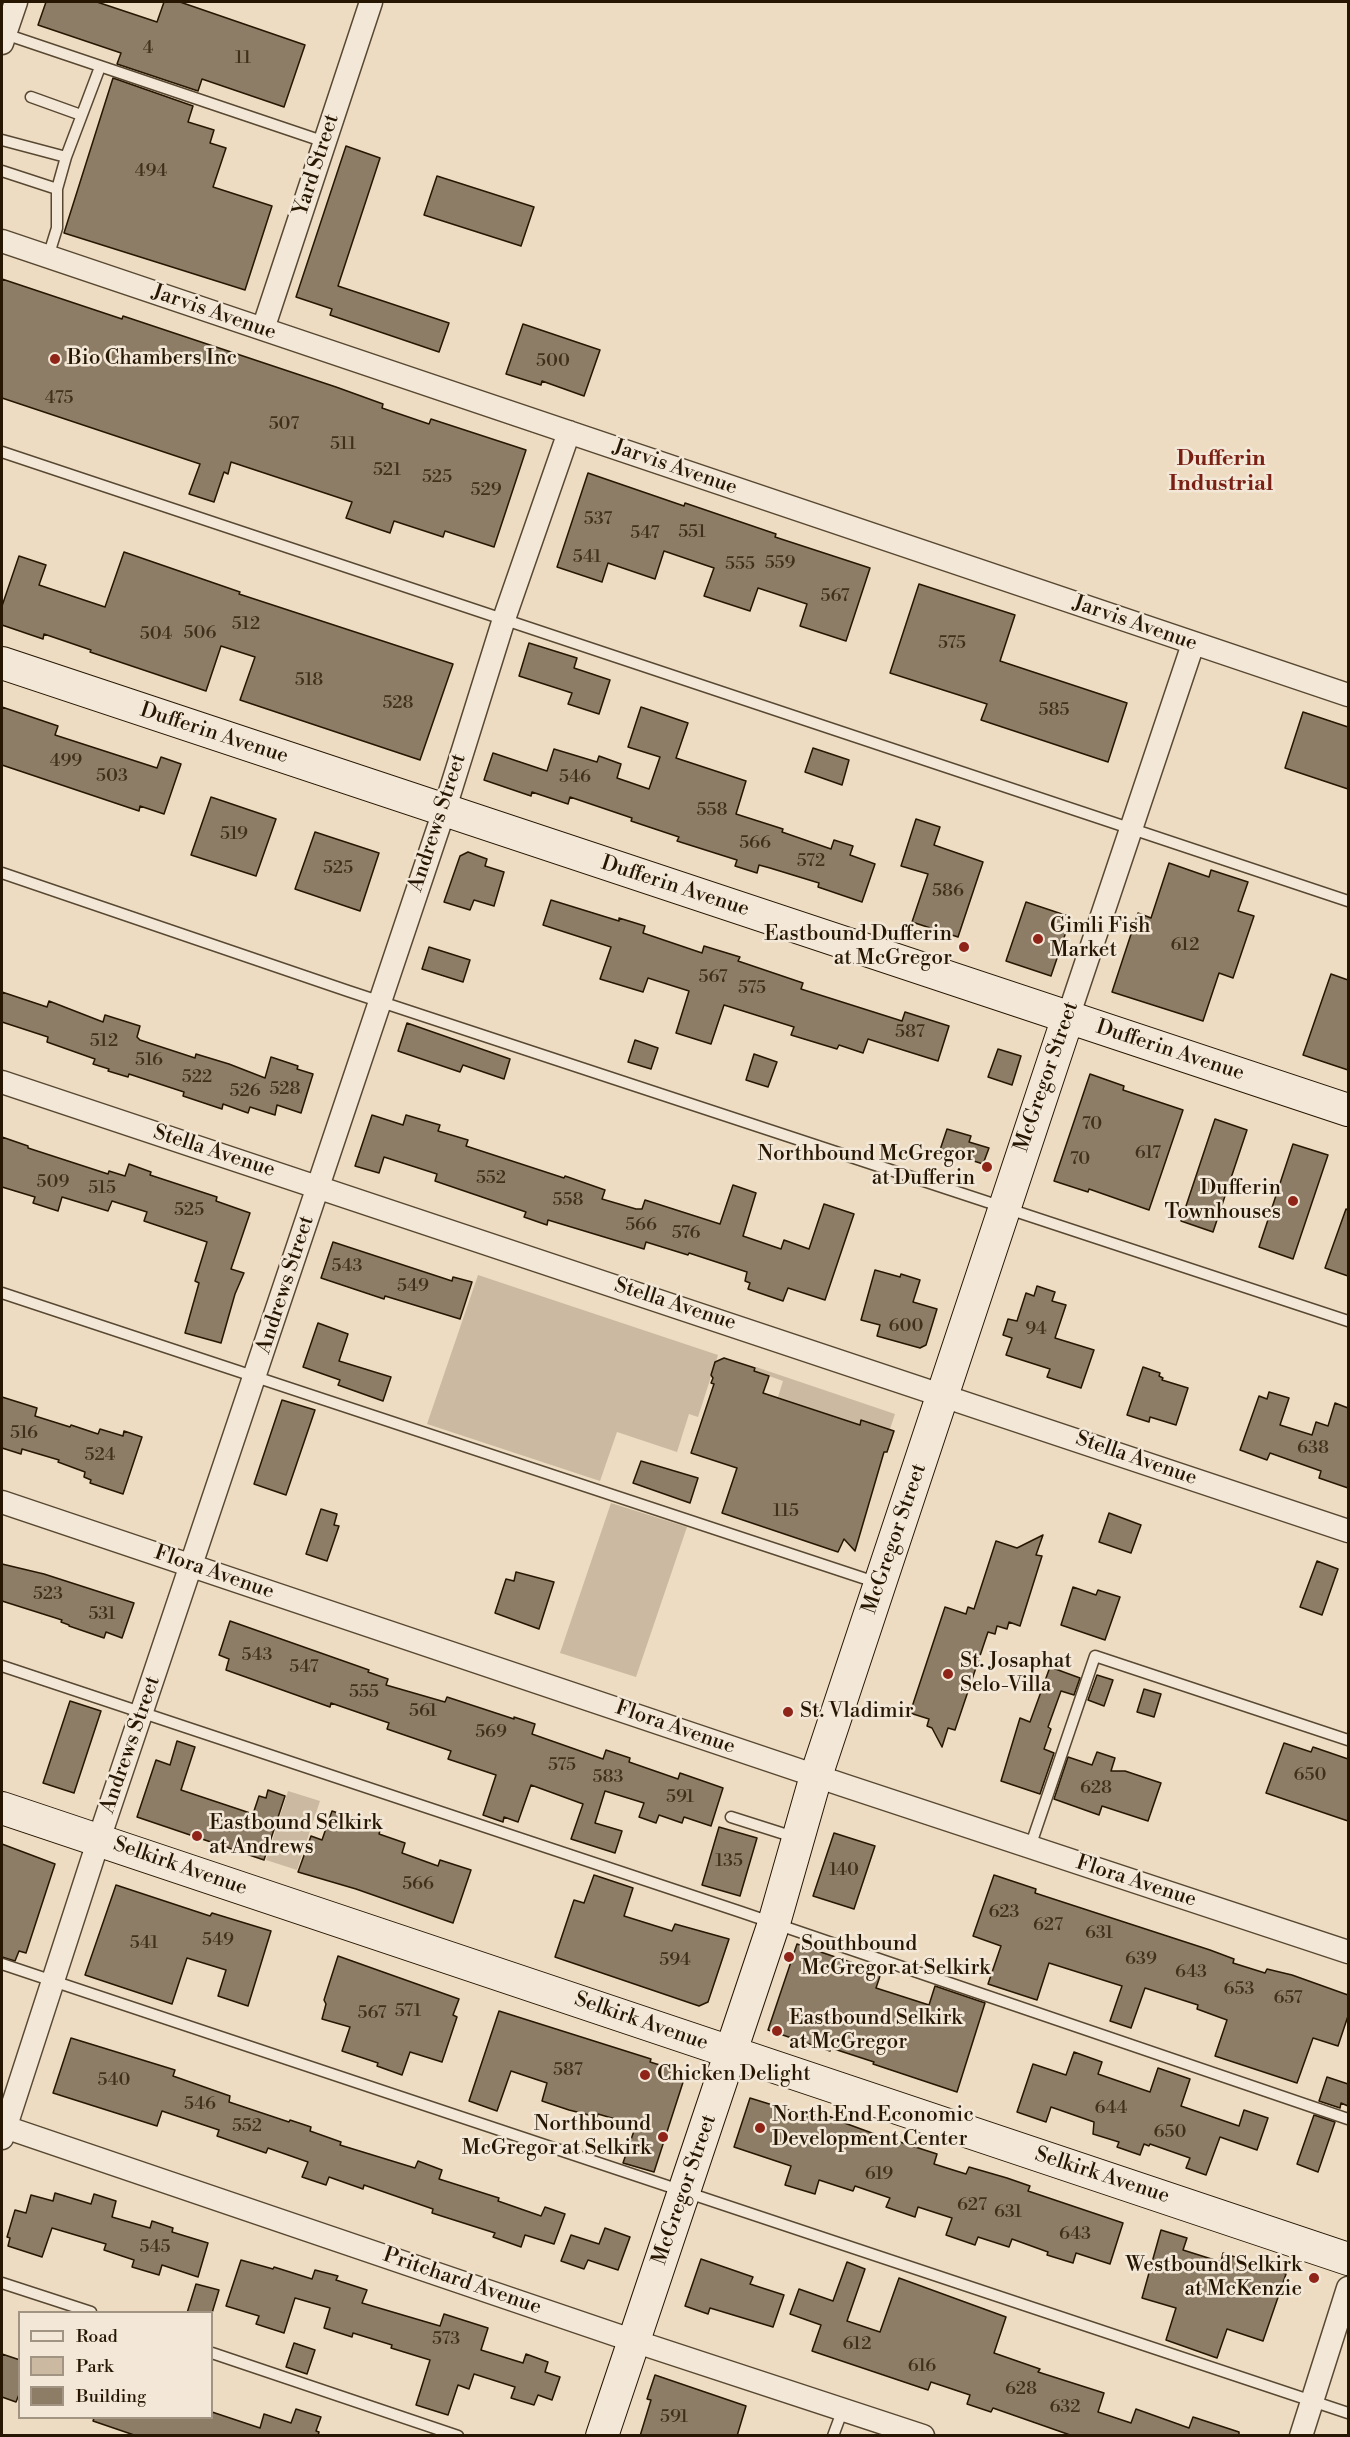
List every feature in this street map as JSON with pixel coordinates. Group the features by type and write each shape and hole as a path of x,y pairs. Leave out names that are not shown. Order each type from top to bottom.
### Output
{"main road":[{"name":"Dufferin Avenue","path":"2,663 1348,1110"},
{"name":"McGregor Street","path":"602,2436 774,1923 800,1839 816,1776 1068,1017"},
{"name":"Selkirk Avenue","path":"2,1808 1348,2259"}],"street":[{"path":"3,39 16,2"},
{"name":"Yard Street","path":"263,329 371,2"},
{"name":"Jarvis Avenue","path":"2,241 1348,695"},
{"name":"Andrews Street","path":"3,2130 444,811 451,781 504,619 569,432"},
{"name":"McGregor Street","path":"1068,1017 1193,644"},
{"name":"Stella Avenue","path":"2,1082 943,1394 1348,1531"},
{"name":"Flora Avenue","path":"2,1502 1348,1952"},
{"name":"Pritchard Avenue","path":"3,2130 923,2436"},
{"path":"1301,2436 1348,2288"}],"lane":[{"path":"3,39 100,68 325,142"},
{"path":"48,257 57,228 57,189 81,114 100,68"},
{"path":"31,97 81,114"},
{"path":"2,140 66,157"},
{"path":"2,171 57,189"},
{"path":"2,452 1348,901"},
{"path":"2,873 379,1001 1348,1321"},
{"path":"2,1293 880,1583"},
{"path":"1030,1847 1095,1656 1348,1740"},
{"path":"2,1666 774,1923 1348,2119"},
{"path":"731,1817 800,1839"},
{"path":"2,1964 1348,2413"},
{"path":"2,2283 85,2311"},
{"path":"213,2353 458,2436"},
{"path":"833,2436 843,2409"}],"green space":[{"path":"478,1275 718,1355 698,1417 689,1414 677,1452 617,1432 600,1481 427,1424"},
{"path":"756,1367 895,1414 890,1429 861,1419 859,1424 778,1397 783,1381 755,1371"},
{"path":"611,1503 687,1527 636,1677 560,1653"},
{"path":"288,1791 320,1801 297,1870 266,1860"}],"building":[{"path":"46,2 97,2 157,22 164,2 180,2 305,45 284,107 202,79 198,91 117,64 121,53 38,25"},
{"path":"113,78 193,106 188,122 214,130 210,143 226,148 213,187 272,206 245,290 64,233"},
{"path":"346,146 380,158 338,286 449,323 439,352 330,315 332,309 296,297"},
{"path":"437,176 534,207 521,246 424,215"},
{"path":"2,279 122,319 123,316 336,387 383,404 382,408 429,424 431,419 526,450 494,547 445,531 443,537 394,521 390,533 346,518 352,502 231,462 228,474 224,472 214,502 189,494 200,464 2,398"},
{"path":"523,324 600,350 584,396 542,381 541,385 506,374"},
{"path":"588,473 684,506 685,503 776,534 775,537 870,568 846,641 800,626 807,604 758,588 750,611 704,596 714,568 664,551 655,579 608,563 602,582 557,567"},
{"path":"124,552 240,592 239,594 453,664 420,760 240,700 255,657 221,646 206,691 44,634 43,639 2,625 2,606 19,556 46,565 39,585 105,607"},
{"path":"919,584 1015,615 1000,661 1127,703 1108,762 981,720 987,704 890,673"},
{"path":"529,643 577,658 574,668 610,680 599,714 568,704 572,693 519,676"},
{"path":"2,707 58,726 55,735 157,768 161,757 181,764 164,814 140,806 139,811 2,765"},
{"path":"641,707 688,723 676,758 746,781 736,814 783,829 782,832 831,849 834,840 853,846 850,855 875,864 862,902 818,887 819,883 770,868 759,865 757,873 735,866 737,860 677,841 679,837 570,797 568,804 532,792 531,796 484,780 493,753 547,771 554,749 597,762 599,756 621,764 617,778 649,789 660,757 628,747"},
{"path":"1303,712 1348,727 1348,789 1285,768"},
{"path":"813,748 849,760 842,785 805,772"},
{"path":"211,797 276,819 256,876 191,855"},
{"path":"916,819 940,827 934,845 983,862 958,937 912,922 928,874 901,866"},
{"path":"315,832 379,853 360,911 295,889"},
{"path":"468,852 487,859 485,866 504,872 494,906 474,900 470,910 444,902 460,856"},
{"path":"1169,863 1209,877 1211,870 1248,882 1238,911 1254,916 1233,978 1219,973 1203,1021 1112,992 1138,913 1151,918"},
{"path":"551,900 619,921 619,918 645,926 643,933 702,953 704,946 740,957 738,961 803,983 801,989 902,1021 905,1012 949,1026 938,1061 868,1039 863,1053 839,1045 837,1049 791,1035 794,1027 724,1005 711,1044 676,1033 689,991 648,978 643,992 600,979 611,947 543,925"},
{"name":"Gimli Fish Market","path":"1026,902 1071,917 1051,976 1006,961"},
{"path":"429,947 470,960 463,982 422,969"},
{"path":"1331,974 1348,980 1348,1070 1303,1055"},
{"path":"2,992 47,1007 49,1001 103,1022 105,1015 140,1026 137,1037 140,1040 195,1058 196,1054 229,1064 265,1078 271,1057 298,1066 297,1069 313,1074 301,1113 277,1105 275,1115 250,1107 248,1113 223,1104 222,1109 183,1096 184,1092 129,1074 128,1077 108,1071 109,1069 93,1064 95,1059 47,1042 48,1037 2,1022"},
{"path":"407,1023 510,1059 504,1079 463,1065 460,1072 398,1051"},
{"path":"635,1040 658,1048 651,1069 628,1062"},
{"path":"998,1049 1021,1056 1012,1085 988,1077"},
{"path":"754,1054 777,1062 768,1087 746,1080"},
{"path":"1090,1074 1124,1086 1123,1090 1183,1110 1149,1210 1089,1189 1088,1192 1054,1181"},
{"path":"372,1115 403,1125 406,1115 440,1125 438,1131 468,1140 466,1146 605,1190 602,1199 636,1209 642,1209 645,1200 720,1224 733,1185 756,1193 743,1236 781,1249 784,1240 809,1249 824,1204 854,1214 825,1300 788,1288 783,1301 748,1289 750,1283 745,1281 747,1272 689,1253 688,1255 646,1242 644,1249 548,1220 547,1225 524,1217 526,1212 435,1181 437,1174 384,1157 379,1173 355,1166"},
{"name":"Dufferin Townhouses","path":"1215,1119 1247,1130 1213,1232 1181,1221"},
{"path":"947,1129 971,1136 969,1142 989,1148 983,1164 940,1150"},
{"path":"2,1137 28,1146 28,1148 108,1174 109,1171 125,1176 129,1164 151,1172 150,1175 217,1197 216,1201 250,1213 231,1269 244,1273 235,1294 221,1343 185,1333 199,1283 195,1281 207,1242 144,1221 147,1212 112,1201 108,1211 62,1197 58,1211 33,1203 35,1197 2,1187"},
{"name":"Dufferin Townhouses","path":"1293,1144 1328,1155 1293,1259 1259,1247"},
{"name":"Dufferin Townhouses","path":"1346,1209 1348,1210 1348,1276 1325,1268"},
{"path":"333,1242 452,1281 453,1277 472,1282 460,1319 385,1296 384,1299 321,1278"},
{"path":"875,1270 920,1280 913,1302 937,1309 926,1345 920,1348 877,1336 880,1325 861,1320"},
{"path":"1037,1286 1055,1292 1052,1301 1066,1305 1055,1338 1094,1350 1081,1388 1047,1377 1050,1369 1006,1355 1012,1338 1003,1335 1008,1319 1017,1321 1026,1293 1034,1296"},
{"path":"318,1323 348,1334 339,1361 391,1377 383,1401 338,1385 340,1380 303,1367"},
{"path":"724,1358 755,1368 754,1371 769,1376 763,1393 860,1425 861,1420 894,1431 887,1452 884,1452 855,1551 844,1539 838,1552 722,1513 737,1468 691,1453 714,1384 711,1383 713,1378 711,1375 715,1362"},
{"path":"1143,1367 1160,1373 1162,1380 1188,1388 1176,1425 1150,1417 1149,1422 1127,1415"},
{"path":"1269,1392 1289,1398 1280,1425 1312,1435 1316,1422 1328,1426 1335,1403 1348,1408 1348,1488 1319,1478 1321,1471 1270,1453 1267,1460 1240,1450 1259,1396 1267,1399"},
{"path":"2,1397 37,1408 35,1416 70,1427 71,1425 98,1434 100,1429 123,1436 124,1431 142,1437 123,1494 90,1483 91,1480 84,1477 85,1472 58,1462 59,1460 22,1449 21,1454 2,1448"},
{"path":"282,1400 315,1410 286,1495 254,1484"},
{"path":"641,1461 698,1478 690,1503 633,1483"},
{"path":"321,1509 337,1514 334,1525 339,1526 327,1561 306,1554"},
{"path":"1109,1513 1141,1525 1131,1553 1099,1542"},
{"name":"St. Josaphat Selo-Villa","path":"1043,1535 1036,1555 1042,1556 1020,1626 1009,1622 1007,1629 997,1626 995,1634 988,1632 955,1730 948,1728 942,1747 932,1728 927,1726 929,1719 910,1713 945,1607 966,1614 968,1607 974,1609 996,1541 1017,1548"},
{"path":"1317,1561 1338,1569 1322,1615 1300,1607"},
{"path":"2,1564 44,1574 134,1603 122,1638 106,1632 104,1638 69,1626 61,1622 62,1620 2,1601"},
{"path":"516,1572 554,1582 539,1629 495,1613 506,1579 514,1581"},
{"path":"1073,1587 1096,1595 1098,1590 1120,1597 1105,1640 1061,1625"},
{"path":"230,1621 369,1670 368,1672 388,1679 386,1685 445,1702 447,1697 535,1724 532,1734 603,1759 606,1750 630,1758 629,1762 678,1779 680,1773 723,1788 711,1826 684,1817 682,1823 659,1815 656,1823 639,1817 644,1803 605,1791 595,1823 622,1831 615,1853 571,1839 583,1804 531,1785 518,1822 504,1817 503,1822 483,1815 496,1775 448,1759 451,1751 387,1729 389,1723 331,1703 330,1707 226,1670 229,1659 219,1655"},
{"path":"1050,1667 1080,1678 1074,1695 1061,1691 1048,1727 1051,1729 1044,1749 1054,1753 1040,1794 1001,1781 1020,1718 1030,1722"},
{"path":"1097,1675 1113,1680 1104,1706 1088,1700"},
{"path":"1144,1689 1161,1694 1154,1717 1137,1712"},
{"path":"70,1701 101,1711 74,1793 43,1783"},
{"path":"177,1741 195,1747 181,1790 253,1814 259,1796 266,1798 268,1790 285,1796 264,1860 137,1817 156,1760 170,1765"},
{"path":"1284,1743 1311,1752 1313,1747 1348,1759 1348,1821 1266,1793"},
{"path":"1097,1752 1115,1758 1111,1771 1125,1771 1161,1783 1148,1821 1102,1806 1099,1815 1054,1799 1068,1757 1092,1765"},
{"path":"332,1811 381,1827 379,1834 405,1843 402,1853 438,1866 440,1860 471,1870 453,1923 356,1889 298,1872 311,1836 322,1840"},
{"path":"719,1827 757,1838 740,1896 702,1885"},
{"path":"834,1833 875,1846 854,1909 813,1896"},
{"path":"2,1844 55,1864 26,1953 19,1951 15,1961 2,1957"},
{"path":"594,1875 633,1888 624,1916 672,1931 675,1924 729,1939 708,2002 699,2006 555,1957 574,1900 584,1903"},
{"path":"994,1875 1036,1889 1035,1893 1210,1950 1234,1959 1233,1963 1265,1973 1267,1969 1292,1975 1348,1995 1348,2016 1338,2046 1313,2038 1297,2083 1215,2056 1227,2020 1197,2009 1198,2005 1145,1988 1131,2028 1110,2021 1122,1986 1049,1963 1037,2000 988,1984 1001,1946 973,1936"},
{"path":"116,1885 210,1916 212,1913 271,1931 248,2006 218,1996 226,1970 187,1958 172,2004 85,1975"},
{"path":"797,1944 859,1965 860,1963 882,1970 876,1988 929,2005 935,1986 985,2003 957,2092 873,2064 874,2062 831,2048 830,2051 768,2030"},
{"path":"338,1956 459,1999 453,2015 457,2017 442,2062 410,2052 402,2075 377,2066 378,2063 342,2051 350,2027 322,2019 326,2004 324,2000"},
{"path":"499,2011 651,2059 650,2062 686,2073 654,2172 623,2163 636,2125 598,2114 597,2117 569,2110 542,2101 547,2083 511,2071 497,2111 469,2101"},
{"path":"71,2038 175,2070 173,2076 230,2096 229,2102 311,2127 310,2131 341,2142 340,2145 415,2168 418,2161 442,2170 439,2179 499,2198 498,2201 541,2216 545,2207 565,2214 554,2244 525,2235 521,2247 493,2237 495,2233 432,2213 433,2209 364,2185 363,2189 329,2177 326,2185 302,2177 308,2162 268,2148 266,2153 217,2136 219,2130 162,2111 157,2126 53,2093"},
{"path":"1074,2052 1102,2062 1098,2074 1150,2092 1158,2068 1190,2079 1181,2106 1239,2126 1244,2110 1268,2118 1257,2150 1220,2137 1206,2175 1186,2168 1190,2158 1150,2144 1149,2146 1144,2144 1140,2155 1117,2147 1119,2142 1093,2134 1094,2122 1051,2107 1046,2122 1017,2112 1033,2064 1066,2075"},
{"path":"1327,2077 1348,2084 1348,2106 1341,2103 1340,2108 1319,2101"},
{"path":"750,2098 808,2116 810,2110 840,2120 937,2154 934,2164 966,2174 969,2167 1007,2178 1030,2186 1028,2191 1123,2223 1110,2264 1076,2253 1073,2263 1047,2255 1048,2252 1012,2239 1009,2247 978,2237 975,2245 946,2235 952,2218 918,2207 915,2217 886,2207 890,2198 855,2186 853,2191 819,2180 815,2194 785,2185 791,2166 734,2147"},
{"path":"1314,2115 1335,2122 1318,2172 1297,2164"},
{"path":"55,2193 91,2204 94,2194 116,2201 112,2217 150,2228 152,2221 173,2228 172,2232 208,2243 198,2277 162,2265 159,2275 132,2267 134,2260 104,2250 106,2244 52,2228 42,2257 8,2246 10,2238 7,2237 15,2210 26,2213 31,2195 53,2201"},
{"path":"605,2228 630,2237 618,2270 588,2260 584,2269 561,2261 571,2235 599,2244"},
{"path":"1161,2230 1187,2238 1183,2250 1221,2262 1223,2253 1286,2274 1263,2341 1227,2329 1217,2358 1166,2340 1176,2308 1142,2298"},
{"path":"701,2259 753,2277 750,2284 784,2295 773,2327 710,2308 708,2314 685,2306"},
{"path":"241,2260 312,2279 315,2270 338,2276 336,2280 367,2290 362,2303 440,2326 444,2314 488,2328 481,2350 523,2363 526,2354 548,2362 545,2372 560,2377 552,2400 538,2395 534,2405 511,2398 515,2387 474,2374 469,2389 458,2385 448,2415 416,2405 430,2360 353,2333 352,2337 324,2328 330,2308 295,2298 284,2333 256,2324 259,2316 226,2306"},
{"path":"847,2262 865,2269 847,2321 880,2332 899,2278 1006,2317 994,2353 1040,2369 1038,2372 1104,2393 1098,2412 1131,2423 1136,2409 1189,2428 1193,2417 1239,2432 1239,2436 1073,2436 993,2408 991,2412 967,2404 970,2395 931,2382 928,2390 812,2351 821,2325 790,2314 799,2289 833,2301"},
{"path":"196,2284 219,2290 213,2311 188,2311"},
{"path":"294,2343 315,2350 307,2374 286,2367"},
{"path":"2,2354 18,2359 18,2397 16,2402 2,2397"},
{"path":"655,2375 746,2406 737,2436 640,2436 651,2400 647,2399"},
{"path":"296,2409 321,2417 316,2431 319,2432 318,2436 137,2436 93,2421 94,2419 213,2419 213,2412 260,2428 264,2414 291,2423"}],"place":[{"name":"Bio Chambers Inc","path":"55,359"},
{"name":"Gimli Fish Market","path":"1038,939"},
{"name":"Eastbound Dufferin at McGregor","path":"964,947"},
{"name":"Northbound McGregor at Dufferin","path":"987,1167"},
{"name":"Dufferin Townhouses","path":"1293,1201"},
{"name":"St. Josaphat Selo-Villa","path":"948,1674"},
{"name":"St. Vladimir","path":"788,1712"},
{"name":"Eastbound Selkirk at Andrews","path":"197,1836"},
{"name":"Southbound McGregor at Selkirk","path":"789,1957"},
{"name":"Eastbound Selkirk at McGregor","path":"777,2031"},
{"name":"Chicken Delight","path":"645,2075"},
{"name":"North End Economic Development Center","path":"760,2128"},
{"name":"Northbound McGregor at Selkirk","path":"663,2137"},
{"name":"Westbound Selkirk at McKenzie","path":"1314,2278"}],"district":[{"name":"Dufferin Industrial","path":"1221,473"}]}
